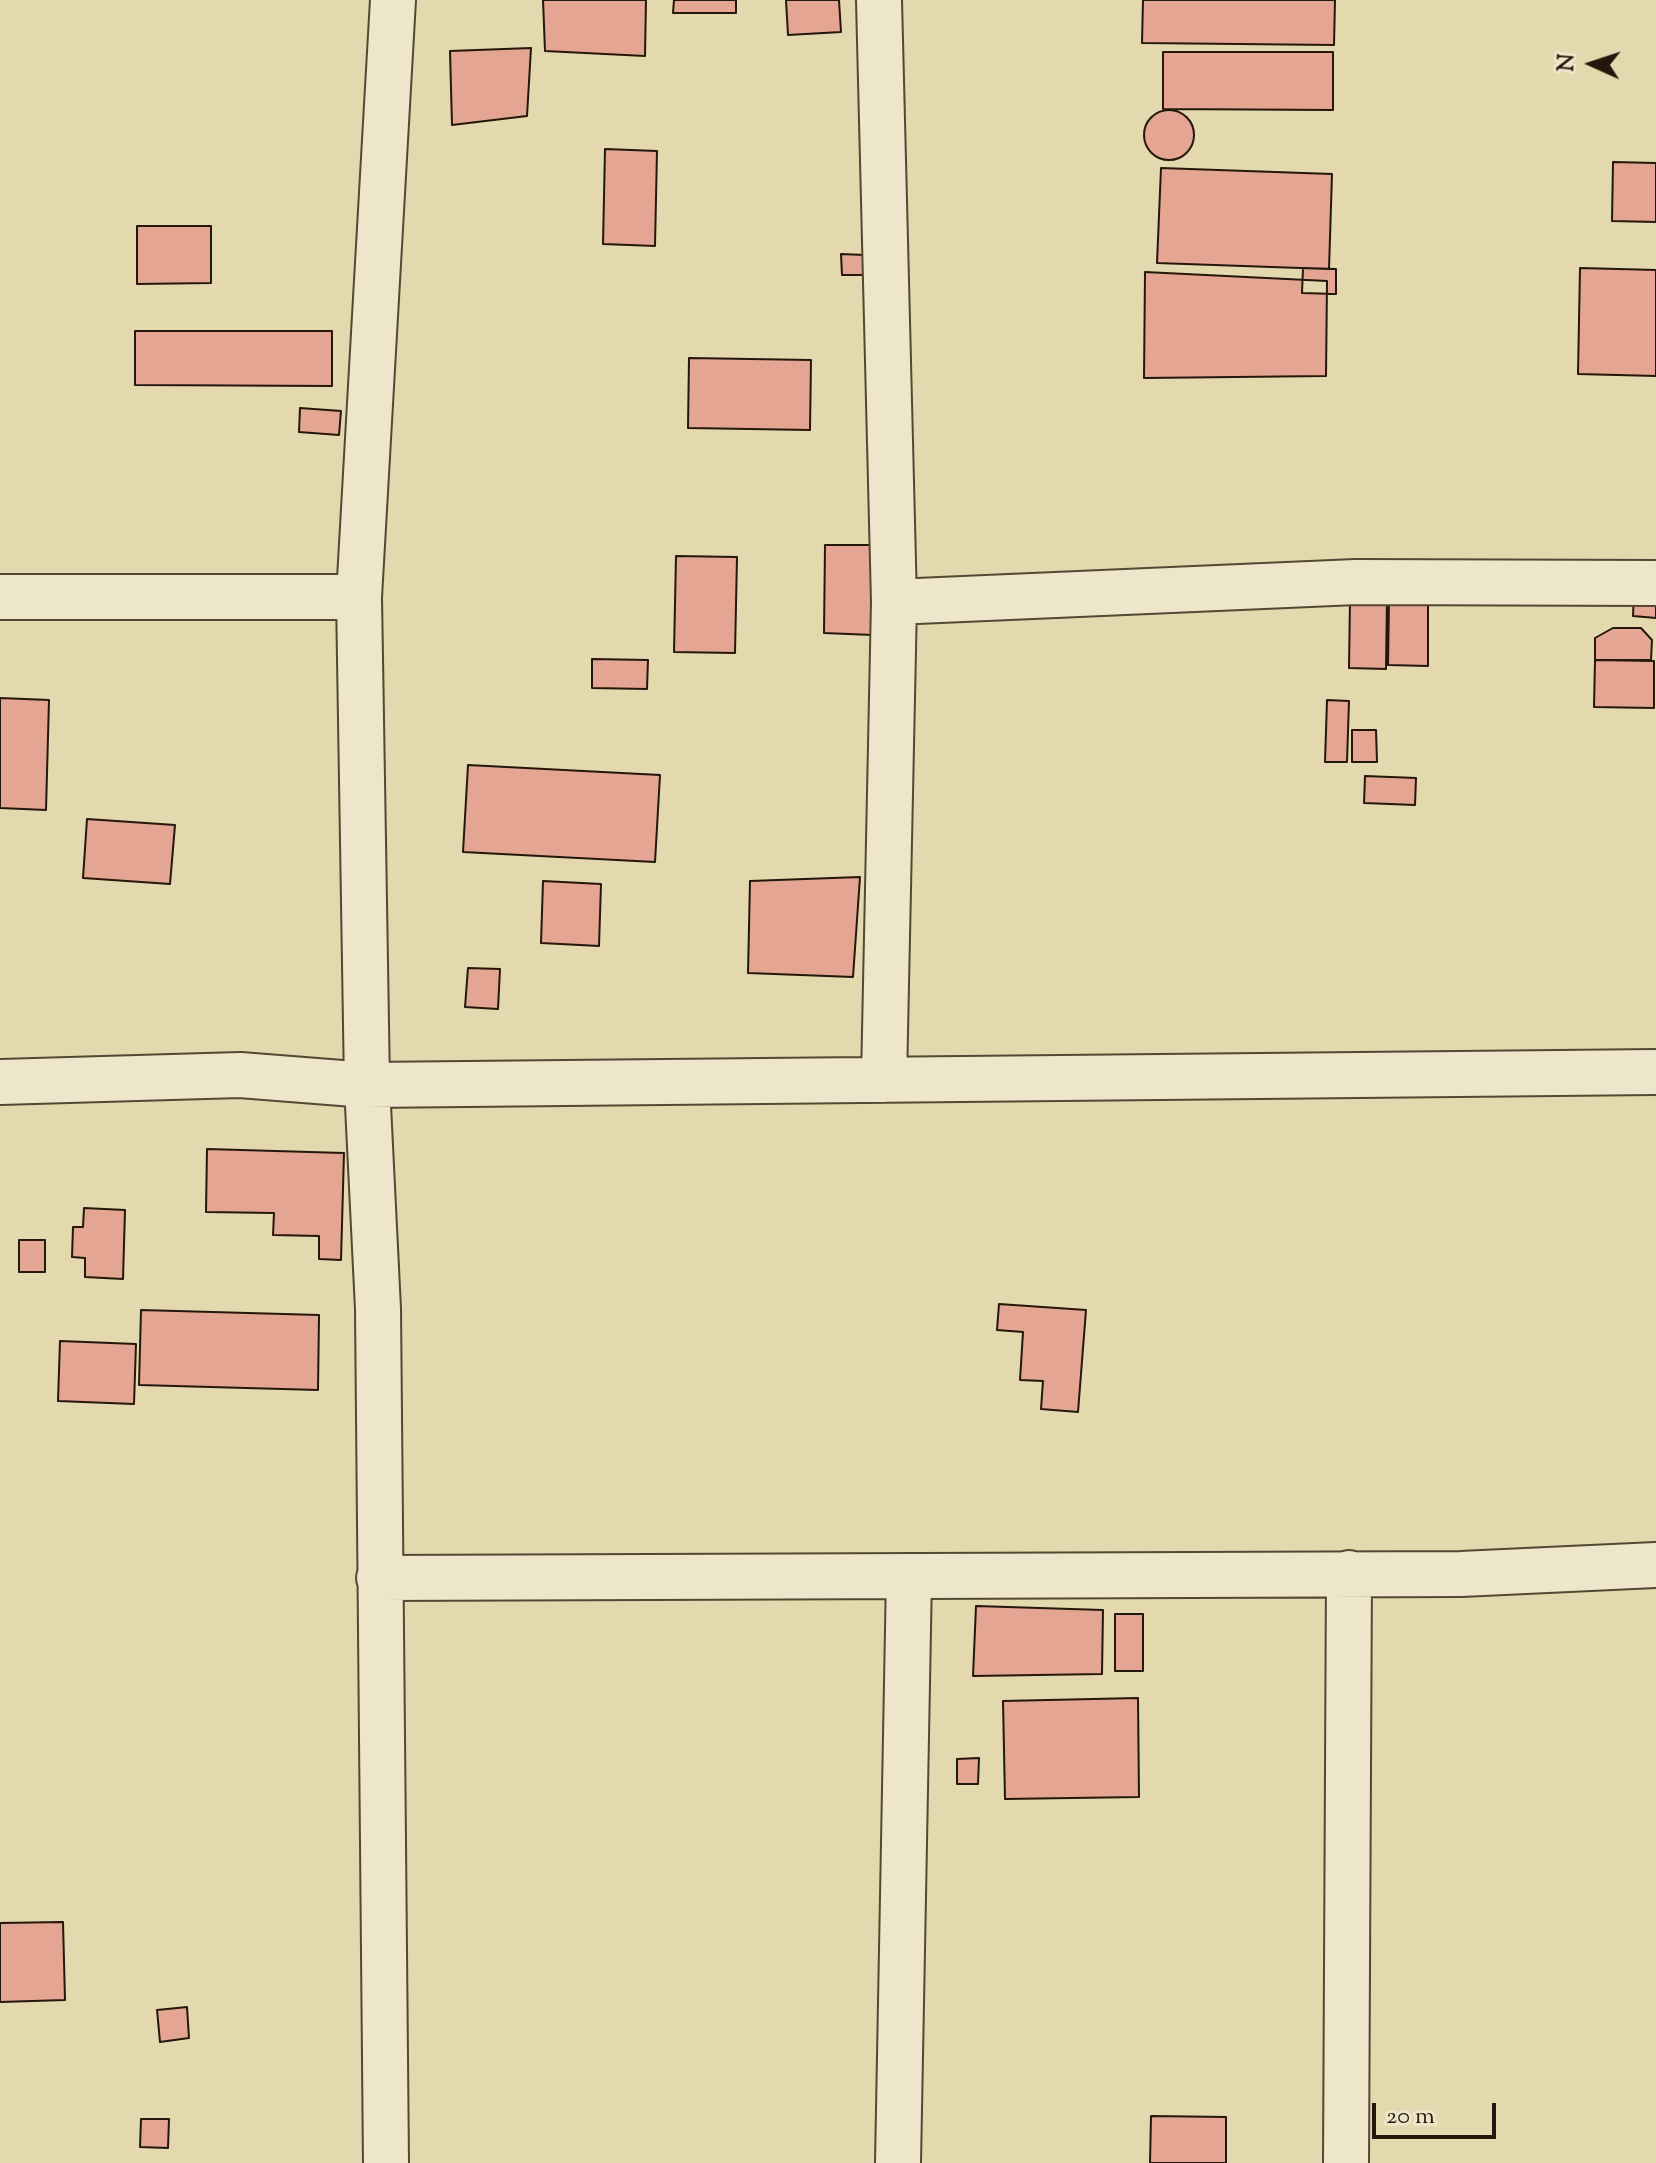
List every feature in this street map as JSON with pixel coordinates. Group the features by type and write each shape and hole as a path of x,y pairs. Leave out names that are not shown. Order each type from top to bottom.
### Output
{"street":[{"path":"386,2163 378,1309 367,1085 359,597 393,0"},
{"path":"879,0 894,602 884,1080"},
{"path":"894,602 1356,582 1656,583"},
{"path":"0,597 359,597"},
{"path":"0,1082 240,1075 367,1085 1656,1072"},
{"path":"379,1578 1461,1574 1656,1565"},
{"path":"1346,2163 1349,1573"},
{"path":"898,2163 909,1576"}],"building":[{"path":"543,0 646,0 645,56 545,51"},
{"path":"674,0 736,0 736,13 673,13"},
{"path":"786,0 839,0 841,32 788,35"},
{"path":"1143,0 1335,0 1334,45 1142,43"},
{"path":"531,48 527,116 452,125 450,51"},
{"path":"1163,52 1333,52 1333,110 1163,109"},
{"path":"1169,110 1187,117 1194,135 1187,153 1169,160 1151,153 1144,135 1151,117"},
{"path":"605,149 657,151 655,246 603,244"},
{"path":"1613,162 1656,163 1656,222 1612,221"},
{"path":"1161,168 1332,174 1329,269 1157,263"},
{"path":"137,226 211,226 211,283 137,284"},
{"path":"841,254 865,255 865,275 842,275"},
{"path":"1303,268 1336,269 1336,294 1302,293"},
{"path":"1580,268 1656,270 1656,376 1578,374"},
{"path":"1145,272 1327,281 1326,376 1144,378"},
{"path":"135,331 332,331 332,386 135,385"},
{"path":"689,358 811,360 810,430 688,428"},
{"path":"300,408 341,411 339,435 299,432"},
{"path":"825,545 875,545 873,635 824,633"},
{"path":"676,556 737,557 735,653 674,652"},
{"path":"1634,592 1656,594 1656,618 1633,616"},
{"path":"1389,597 1428,597 1428,666 1388,665"},
{"path":"1350,600 1387,600 1386,669 1349,668"},
{"path":"1613,628 1641,628 1652,640 1651,660 1595,660 1595,638"},
{"path":"592,659 648,660 647,689 592,688"},
{"path":"1595,660 1654,661 1654,708 1594,707"},
{"path":"0,698 49,700 46,810 0,808"},
{"path":"1327,700 1349,701 1347,762 1325,762"},
{"path":"1352,730 1376,730 1377,762 1352,762"},
{"path":"468,765 660,775 655,862 463,852"},
{"path":"1365,776 1416,778 1415,805 1364,803"},
{"path":"87,819 175,825 170,884 83,878"},
{"path":"860,877 853,977 748,973 750,881"},
{"path":"543,881 601,884 599,946 541,943"},
{"path":"468,968 500,969 498,1009 465,1007"},
{"path":"207,1149 344,1153 341,1260 319,1259 319,1236 273,1235 274,1213 206,1212"},
{"path":"84,1208 125,1210 123,1279 85,1277 85,1258 72,1257 73,1227 83,1227"},
{"path":"19,1240 45,1240 45,1272 19,1272"},
{"path":"999,1304 1086,1310 1078,1412 1041,1409 1043,1381 1020,1380 1023,1332 997,1330"},
{"path":"141,1310 319,1315 318,1390 139,1385"},
{"path":"60,1341 136,1344 134,1404 58,1401"},
{"path":"976,1606 1103,1610 1102,1674 973,1676"},
{"path":"1115,1614 1143,1614 1143,1671 1115,1671"},
{"path":"1138,1698 1139,1797 1005,1799 1003,1701"},
{"path":"979,1758 978,1784 957,1784 957,1759"},
{"path":"63,1922 65,2000 0,2002 0,1923"},
{"path":"187,2007 189,2038 160,2042 157,2010"},
{"path":"1151,2116 1226,2117 1226,2163 1150,2163"},
{"path":"141,2119 169,2119 168,2148 140,2147"}]}
